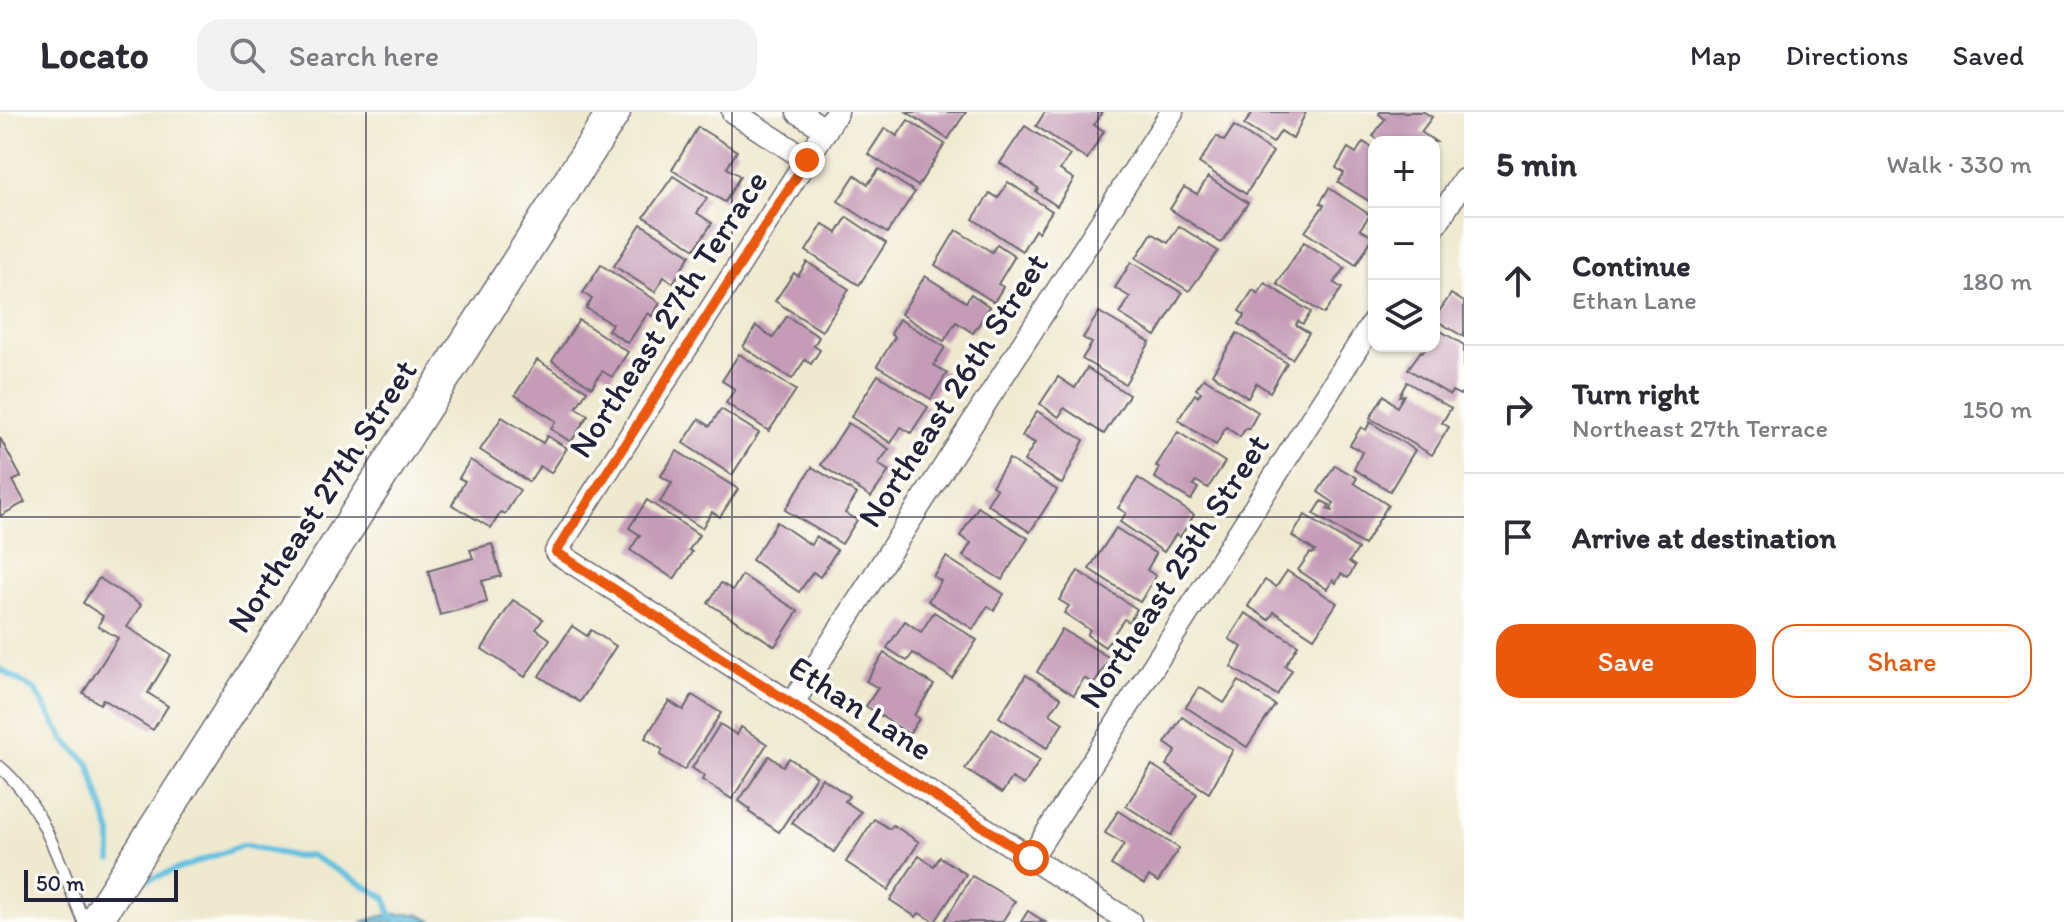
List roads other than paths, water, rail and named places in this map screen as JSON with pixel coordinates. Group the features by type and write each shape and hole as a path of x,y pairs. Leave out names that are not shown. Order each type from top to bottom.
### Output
{"street":[{"name":"Northeast 27th Street","path":"95,922 614,112"},
{"path":"733,112 807,160"},
{"path":"798,112 832,121"},
{"name":"Northeast 26th Street","path":"792,704 1172,112"},
{"name":"Northeast 27th Terrace","path":"556,552 832,121"},
{"path":"1440,218 1464,180"},
{"name":"Northeast 25th Street","path":"1031,858 1368,330"},
{"name":"Ethan Lane","path":"556,552 1130,922"}],"lane":[{"path":"0,767 11,776 43,826 84,922"}],"water":[{"path":"390,914 418,914 434,922 361,922"}],"waterway":[{"path":"0,669 35,690 64,739 89,764 111,834 111,860"},
{"path":"145,881 244,845 296,857 310,855 386,898 390,914 399,922"}]}
